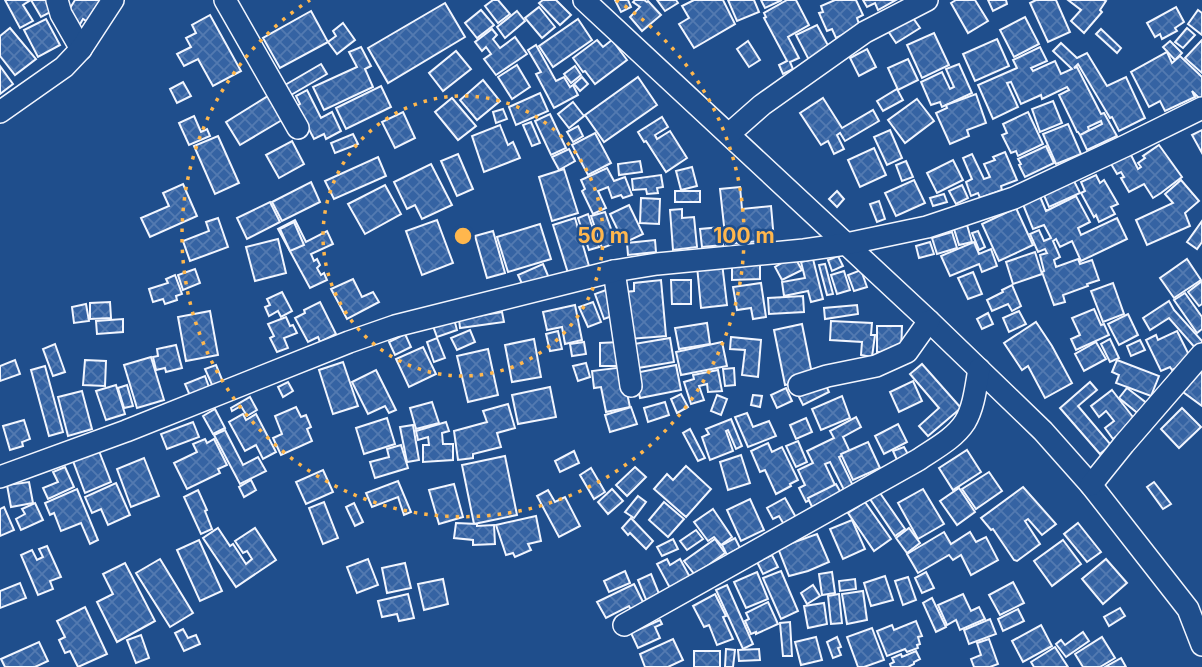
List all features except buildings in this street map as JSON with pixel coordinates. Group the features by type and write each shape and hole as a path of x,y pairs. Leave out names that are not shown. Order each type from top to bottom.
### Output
{"street":[{"path":"57,0 61,14 81,49"},
{"path":"0,112 64,67 81,49 113,0"},
{"path":"225,0 298,128"},
{"path":"584,0 929,321 1043,431 1091,485 1188,609 1202,645"},
{"path":"729,134 762,105 865,32 927,0"},
{"path":"0,477 241,387 349,342 395,327 614,271 657,264 804,250 927,227 1014,198 1202,108"},
{"path":"614,271 631,386"},
{"path":"799,385 876,366 906,352 929,321"},
{"path":"1091,485 1202,354"},
{"path":"624,625 918,460 951,437 965,421 974,397 979,369"}]}
